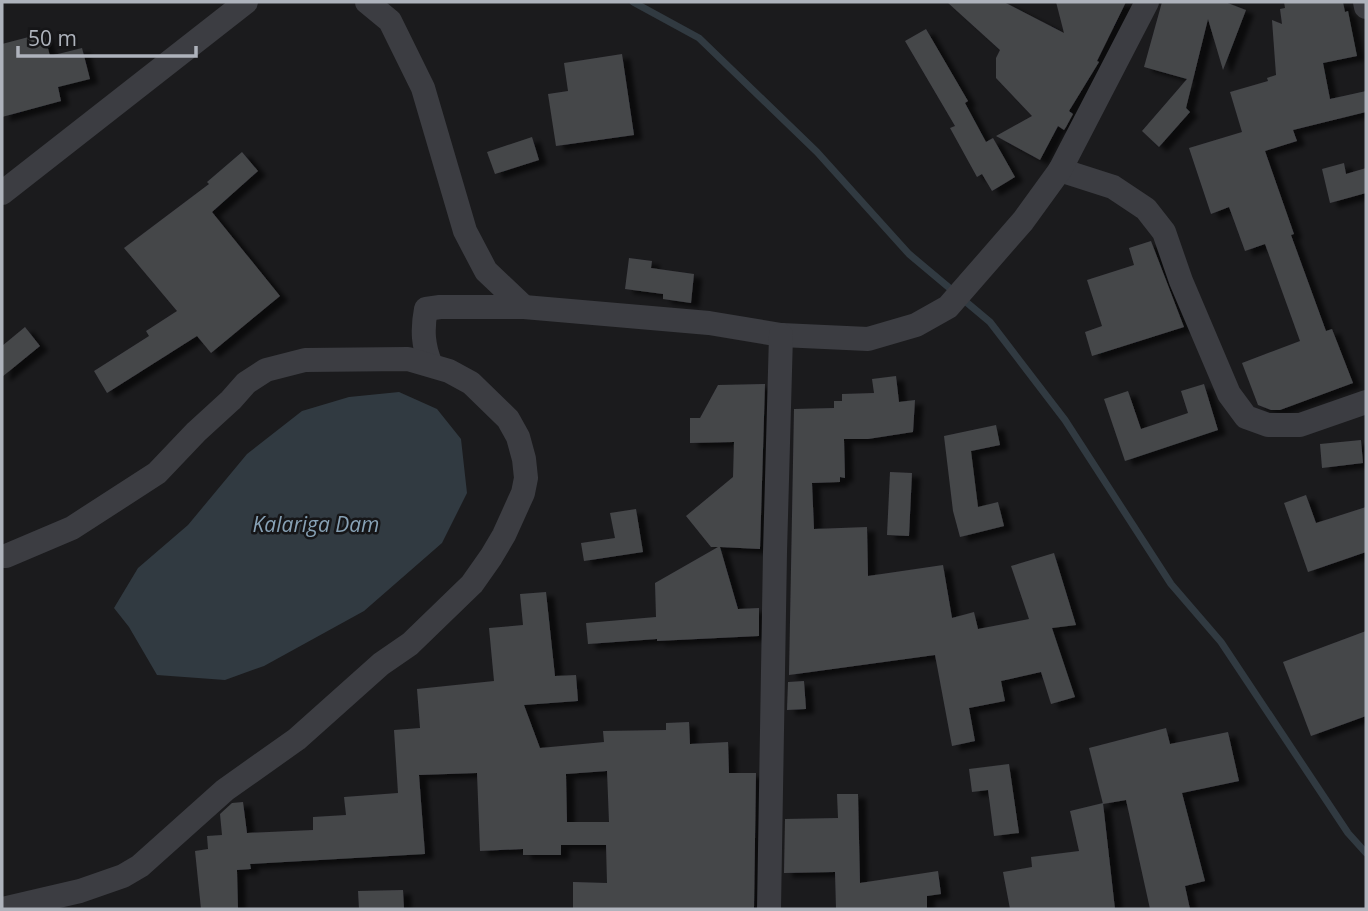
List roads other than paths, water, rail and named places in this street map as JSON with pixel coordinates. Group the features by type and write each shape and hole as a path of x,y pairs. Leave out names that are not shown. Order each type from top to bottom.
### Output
{"street":[{"path":"2,193 246,2"},
{"path":"367,2 390,21 423,88 465,231 486,271 524,307"},
{"path":"431,365 425,350 423,326 426,310 440,307 524,307 709,323 781,335 868,339 916,325 948,307 1023,221 1060,170 1147,2"},
{"path":"1364,2 1366,7"},
{"path":"1060,170 1113,187 1146,209 1164,232 1181,281 1229,394 1246,416 1268,425 1300,425 1366,402"},
{"path":"769,909 774,565 781,335"},
{"path":"2,909 79,891 123,876 140,866 225,790 297,739 382,664 410,644 472,584 504,535 518,505 526,478 524,459 518,437 497,406 471,383 449,371 408,359 305,360 266,370 246,383 157,473 72,528 6,556"}],"water":[{"name":"Kalariga Dam","path":"399,392 437,409 461,439 467,493 442,543 364,611 264,666 225,680 157,675 129,627 114,608 138,568 188,525 247,454 302,411 349,397"}],"waterway":[{"path":"633,2 699,38 817,152 909,254 990,322 1065,420 1171,584 1221,642 1348,833 1366,853"}]}
